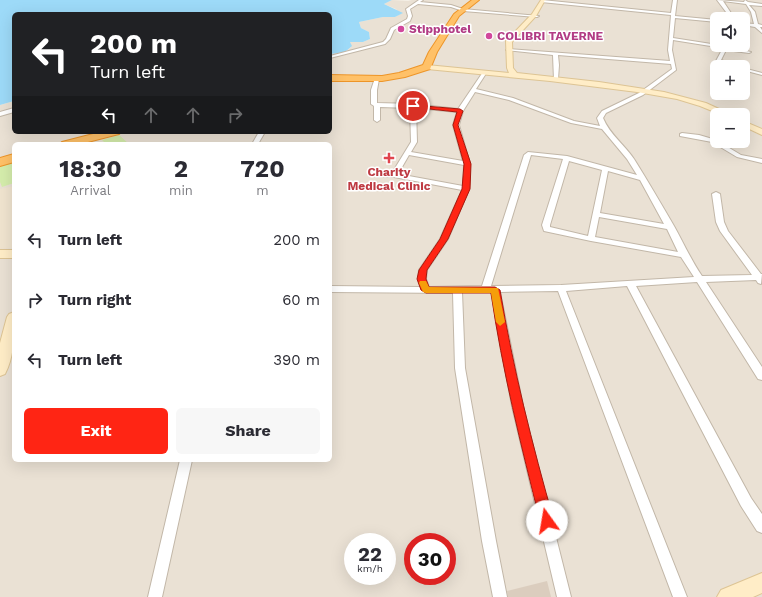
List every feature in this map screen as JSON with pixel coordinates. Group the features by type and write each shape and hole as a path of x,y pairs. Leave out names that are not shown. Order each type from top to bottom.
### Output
{"highway":[{"path":"332,78 347,76 377,79 400,75 427,67 433,52 461,14 476,0"},
{"path":"74,142 107,134"},
{"path":"0,162 12,159"}],"street":[{"path":"597,6 600,0"},
{"path":"675,0 670,50 674,70 645,91 604,112 600,118 604,128 630,158 671,228 684,255 762,376"},
{"path":"719,0 762,5"},
{"path":"719,0 728,12"},
{"path":"512,72 508,44 513,36 518,35 535,16 544,1 634,8 710,20"},
{"path":"332,57 384,43 388,39 392,29 409,20 410,16 408,9 419,2 450,6 461,14 535,16"},
{"path":"746,2 753,12 756,25 762,32"},
{"path":"750,25 762,26"},
{"path":"672,39 710,44"},
{"path":"508,50 672,63"},
{"path":"555,53 556,79"},
{"path":"427,67 500,74 512,72 645,91 704,104 713,108"},
{"path":"750,71 762,74"},
{"path":"426,290 422,279 423,270 444,239 466,189 467,164 456,125 460,111 485,72"},
{"path":"377,79 374,90 374,104 377,105 377,120"},
{"path":"473,90 511,99 573,122 604,128"},
{"path":"377,105 413,106 460,111"},
{"path":"394,174 414,142 413,106"},
{"path":"0,112 12,109"},
{"path":"750,126 762,132"},
{"path":"682,135 692,135 714,141 739,156 762,162"},
{"path":"408,153 467,164"},
{"path":"564,597 544,506 527,446 490,290 528,155 534,153 567,158 643,179"},
{"path":"567,158 546,225 547,229 591,239 684,255"},
{"path":"591,239 605,169"},
{"path":"374,175 394,174 466,189"},
{"path":"716,194 720,222 724,231 761,279"},
{"path":"596,214 671,228"},
{"path":"0,254 12,254"},
{"path":"332,290 490,290 561,288 699,279 761,279"},
{"path":"630,283 746,502 762,526"},
{"path":"561,288 680,597"},
{"path":"457,290 461,375 488,541 500,597"},
{"path":"0,370 12,325"},
{"path":"155,597 186,462"},
{"path":"728,597 762,583"}],"shaded area":[{"path":"392,0 762,0 762,597 0,597 0,105 12,102 12,134 332,134 332,54 345,52 351,47 350,42 363,42 370,39 369,32 361,28 359,22 383,17 395,17 402,13 399,13 396,9 384,4"},
{"path":"12,186 12,248 0,249 0,189"}],"green space":[{"path":"119,135 127,142 104,142 102,140"},
{"path":"12,162 12,184 2,187 0,182 0,165"}],"water":[{"path":"0,0 392,0 384,4 403,13 395,17 383,17 359,22 361,28 369,32 370,39 363,42 350,42 352,46 345,52 332,54 332,12 12,12 12,102 0,105"}],"building":[{"path":"547,581 551,597 508,597 507,591"}],"slow traffic":[{"path":"423,283 426,290 495,290 500,322"}],"place":[{"name":"Stipphotel","path":"401,29"},
{"name":"COLIBRI TAVERNE","path":"489,36"},
{"name":"Charity Medical Clinic","path":"389,158"}],"route":[{"path":"413,106 460,111 456,125 457,132 464,148 467,164 466,189 456,215 444,239 423,270 422,279 426,290 495,290 503,340 527,446 547,521"}]}
